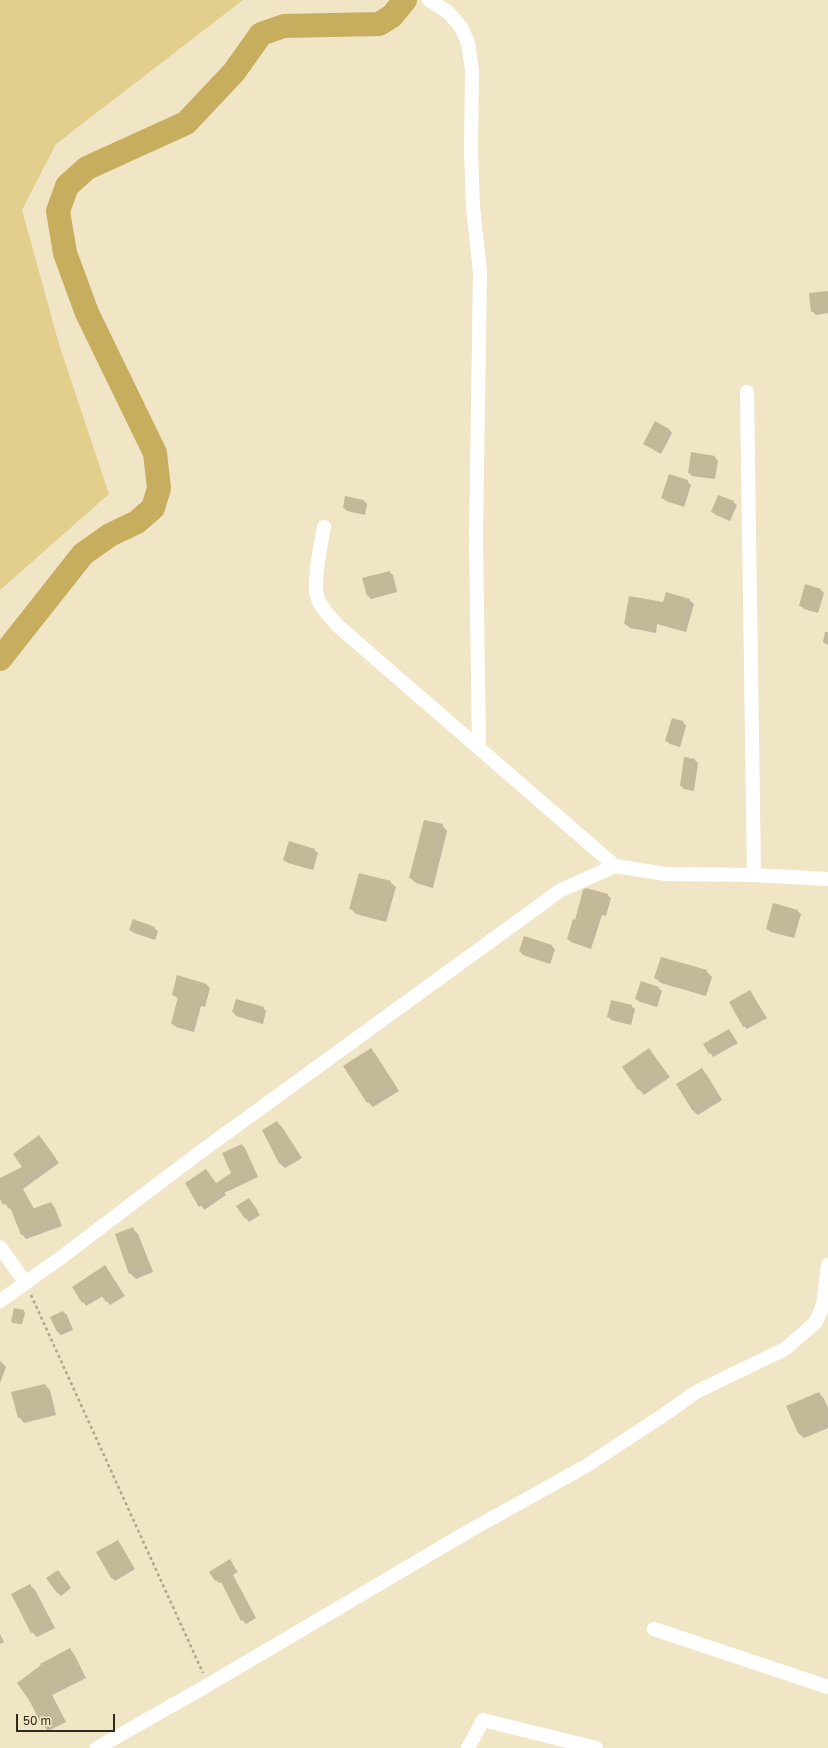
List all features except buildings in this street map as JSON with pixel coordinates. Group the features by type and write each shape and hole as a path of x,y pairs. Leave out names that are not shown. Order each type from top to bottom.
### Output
{"street":[{"path":"429,0 448,12 461,27 468,43 472,70 471,150 473,207 480,272 476,537 479,748"},
{"path":"747,392 754,875"},
{"path":"324,527 316,583 317,596 324,609 338,626 615,866 666,874 754,875 828,879"},
{"path":"0,1301 59,1259 204,1149 449,970 508,929 542,902 561,890 615,866"},
{"path":"0,1248 25,1282"},
{"path":"97,1748 208,1685 469,1531 586,1466 696,1392 785,1349 803,1335 816,1322 823,1305 828,1265"},
{"path":"654,1629 828,1687"},
{"path":"468,1748 483,1720 596,1748"}],"path":[{"path":"25,1282 208,1685"}],"shaded area":[{"path":"0,0 243,0 56,144 22,210 59,344 109,494 0,590"}],"waterway":[{"path":"0,659 83,554 110,535 137,522 153,508 159,488 155,453 87,313 65,253 58,211 67,186 87,168 186,123 234,72 261,34 284,26 379,24 392,16 405,0"}]}
